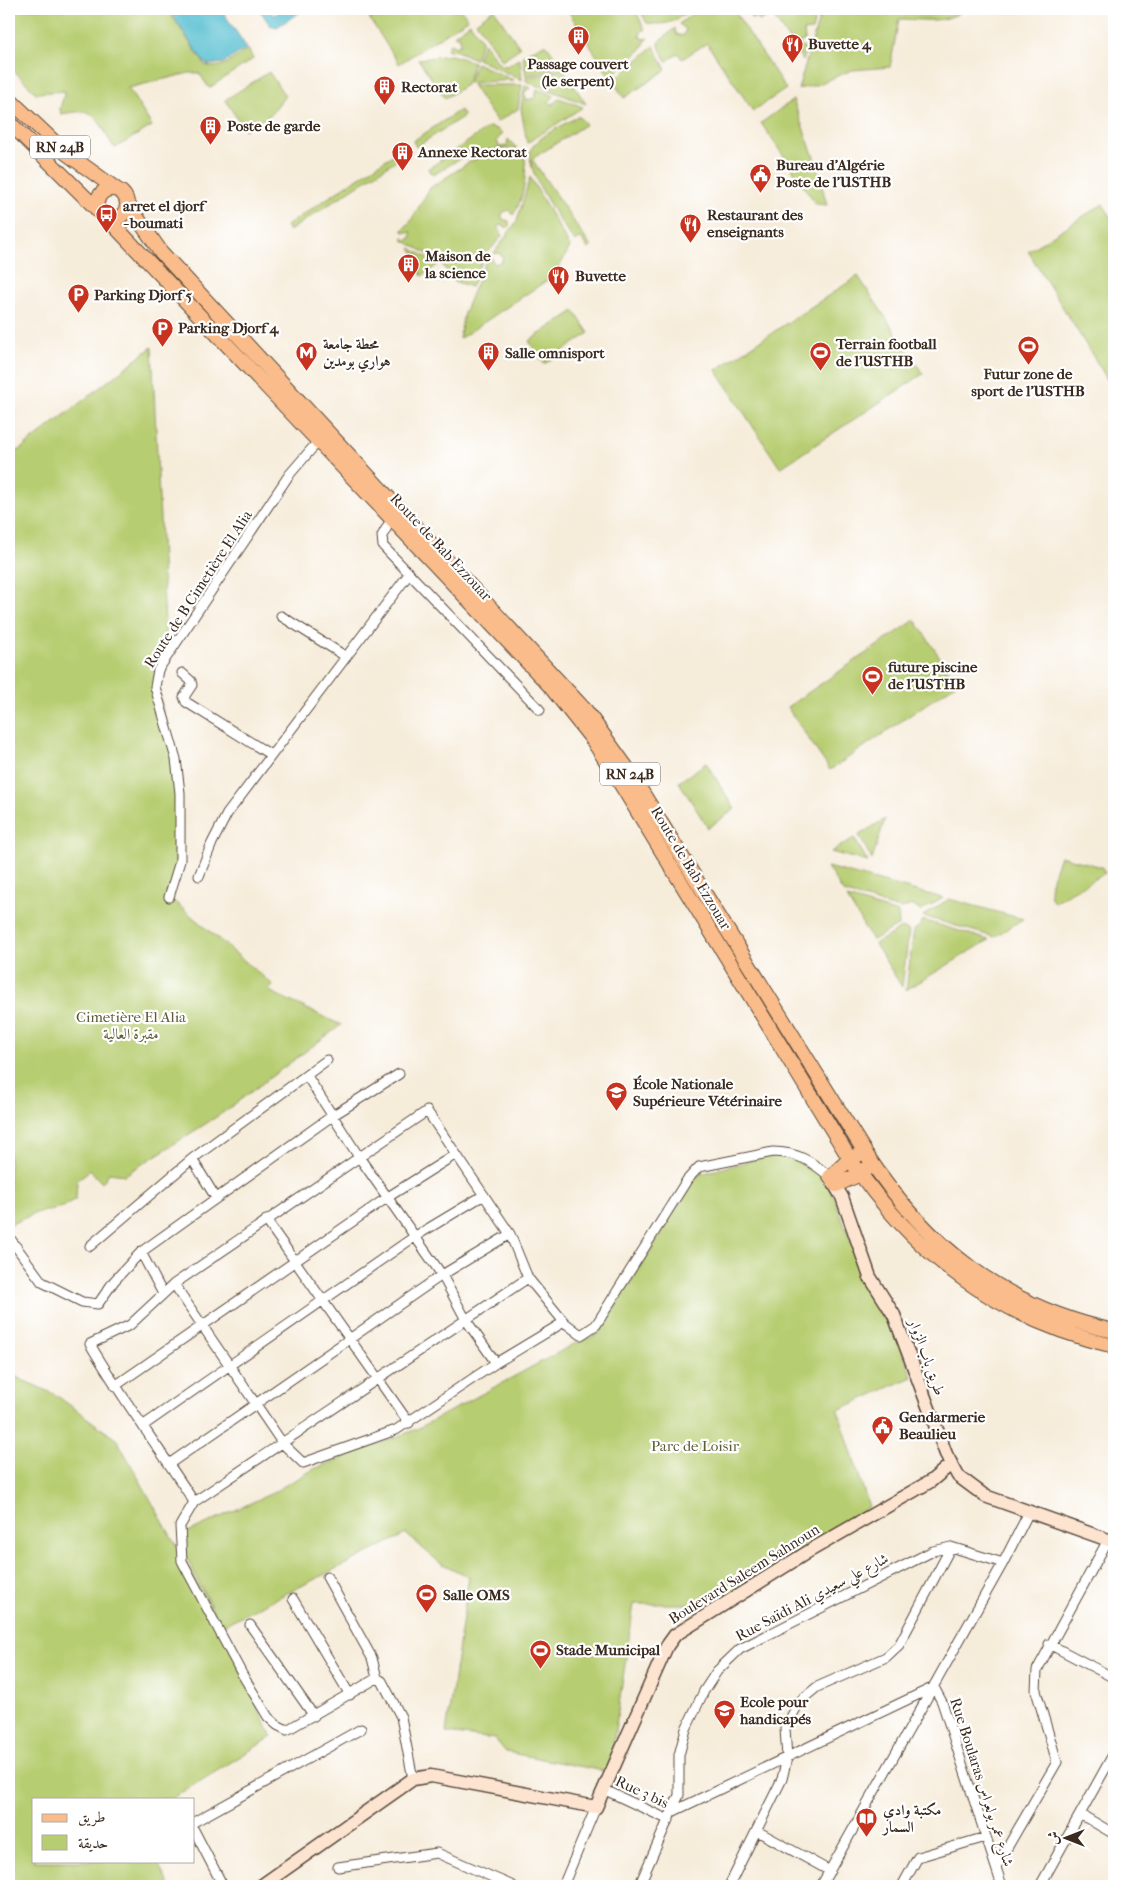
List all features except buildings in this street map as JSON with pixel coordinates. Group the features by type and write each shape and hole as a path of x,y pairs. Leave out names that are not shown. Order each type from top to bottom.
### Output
{"main road":[{"name":"RN 24B","path":"9,99 66,153 116,189"},
{"name":"Route de Bab Ezzouar","path":"9,122 269,379 556,676 601,730 868,1158 914,1218 971,1268 992,1283 1037,1307 1085,1325 1114,1331"},
{"path":"116,189 123,194 127,203 123,215 115,219 103,215 97,202 100,195 107,190 116,189"},
{"name":"Route de Bab Ezzouar","path":"127,203 155,245 269,379"},
{"name":"Route de Bab Ezzouar","path":"322,436 392,518 549,685 592,739 850,1159 906,1231 965,1281 1009,1308 1032,1319 1113,1345"},
{"path":"868,1158 860,1174 833,1181 850,1159 868,1158"}],"street":[{"name":"Route de B Cimetière El Alia","path":"169,897 180,861 180,792 176,759 155,687 158,670 289,475 322,436"},
{"path":"392,518 382,536 381,542 409,574 540,710"},
{"path":"199,876 212,843 227,814 409,574"},
{"path":"281,616 345,656"},
{"path":"182,673 191,681 192,685 184,697 186,702 271,755"},
{"path":"90,1246 192,1159 327,1060"},
{"path":"9,1237 42,1282 82,1302 98,1304 114,1281 141,1252 332,1116 398,1074"},
{"path":"307,1076 359,1158 442,1275 466,1320 496,1363"},
{"path":"194,1502 144,1425 115,1386 90,1344 130,1325 174,1284 427,1111 510,1234 528,1278 564,1322 581,1335 596,1325 687,1180 699,1167 773,1152 784,1152 809,1160 833,1181"},
{"path":"115,1386 388,1197 456,1154"},
{"path":"192,1159 216,1198"},
{"name":"طريق باب الزوار","path":"833,1181 868,1272 896,1321 950,1465 958,1476 975,1491 1111,1541"},
{"path":"144,1425 414,1237 484,1195"},
{"path":"266,1220 409,1423"},
{"path":"169,1464 442,1275 510,1234"},
{"path":"141,1252 163,1294"},
{"path":"377,1678 287,1730 277,1725 268,1717 242,1674 182,1561 180,1526 194,1502 528,1278"},
{"path":"174,1284 283,1444 303,1463 396,1430 409,1423 496,1363 564,1322"},
{"name":"Boulevard Saleem Sahnoun","path":"596,1807 666,1646 675,1634 811,1550 931,1481 950,1465"},
{"path":"822,1886 1003,1563 1029,1512"},
{"path":"996,1867 1058,1762 1036,1691 1036,1670 1049,1644 1111,1541"},
{"path":"729,1886 782,1779 787,1758 785,1728 800,1701 817,1687 886,1657 899,1645 951,1547"},
{"name":"Rue Saïdi Ali شارع علي سعيدي","path":"639,1886 679,1795 679,1754 686,1729 704,1692 717,1671 740,1650 899,1566 933,1551 951,1547 970,1551 1003,1563"},
{"path":"327,1577 372,1658 377,1678 382,1681 401,1717 413,1779"},
{"path":"293,1599 350,1695"},
{"path":"250,1625 314,1716"},
{"path":"1049,1644 1114,1678"},
{"path":"671,1816 934,1686"},
{"name":"Rue Boularas شارع عمر بولعراس","path":"934,1686 942,1702 1002,1886"},
{"path":"195,1821 361,1729"},
{"path":"1040,1886 1114,1753"},
{"path":"261,1886 413,1779 431,1776 596,1807 563,1886"},
{"name":"Rue 3 bis","path":"603,1789 671,1816"},
{"path":"1080,1814 1114,1834"},
{"path":"757,1831 830,1871"},
{"path":"195,1832 223,1886"},
{"path":"902,1886 918,1857 986,1837"},
{"path":"338,1867 437,1853 513,1886"}],"green space":[{"path":"9,9 170,9 171,15 205,65 217,67 248,49 253,59 209,88 199,73 189,73 128,88 152,126 115,148 95,117 85,112 61,114 60,109 65,91 36,93 9,66"},
{"path":"369,9 461,9 468,19 399,64 370,19"},
{"path":"494,9 520,48 502,60 476,22"},
{"path":"567,9 635,9 645,30 641,31 640,37 648,38 640,50 610,77"},
{"path":"639,9 690,9 676,20 660,24 647,23"},
{"path":"698,9 733,9 786,89 753,111 707,43 682,59 678,53 666,62 659,46 660,41 675,28 676,34 683,36 686,29 679,24"},
{"path":"745,9 808,9 807,14 816,15 812,30 804,31 805,40 799,43 802,48 807,47 803,61 772,14 759,21 756,17 752,19"},
{"path":"822,9 964,9 957,14 942,19 899,19 890,67 852,70 816,85 798,89"},
{"path":"470,23 482,41 475,59 457,51 447,50 450,43 455,47 460,45 460,37 454,35"},
{"path":"484,43 500,65 507,66 520,58 522,80 477,59"},
{"path":"544,44 562,67 526,76 523,55"},
{"path":"654,46 666,70 624,98 613,81"},
{"path":"451,55 474,62 466,85 445,98 418,59"},
{"path":"476,63 513,80 468,83"},
{"path":"563,69 586,104 526,81 526,78"},
{"path":"269,72 285,96 270,115 245,130 225,100"},
{"path":"472,85 522,85 518,109 497,122"},
{"path":"525,85 531,88 524,92 527,100 535,98 537,89 554,96 549,102 552,105 559,98 583,107 527,143 521,109"},
{"path":"793,100 815,160 827,205 816,204 761,123"},
{"path":"460,110 464,116 416,147 413,141"},
{"path":"578,116 586,124 532,159 591,247 588,249 581,238 575,242 553,210 537,180 530,154 533,146 543,137"},
{"path":"489,127 497,129 502,134 497,140 499,147 507,146 508,139 517,148 472,151 435,174 431,173 428,169"},
{"path":"406,146 410,151 289,231 286,226"},
{"path":"524,153 525,177 520,202 513,215 509,210 502,213 502,219 509,221 509,226 507,228 502,224 498,227 502,236 484,257 471,287 454,281 440,261 403,240 403,237 406,240 411,238 411,232 404,232 402,230 410,222 430,188 471,161 483,156"},
{"path":"530,177 570,247 555,275 459,339 464,313 485,263 491,257 496,264 503,260 501,254 494,253 517,221"},
{"path":"1103,204 1114,222 1114,390 1028,251"},
{"path":"410,248 439,264 422,276 415,264 419,261"},
{"name":"Terrain football de l'USTHB","path":"858,276 923,374 780,468 716,370"},
{"path":"574,311 589,333 544,364 529,341"},
{"name":"Cimetière El Alia مقبرة العالية","path":"152,347 166,647 154,670 176,769 176,866 169,897 273,985 269,991 341,1025 221,1114 125,1175 109,1173 102,1183 90,1170 77,1180 76,1199 63,1207 36,1213 9,1225 9,458"},
{"name":"future piscine de l'USTHB","path":"915,620 957,683 830,770 787,707"},
{"path":"706,763 735,809 708,828 679,782"},
{"path":"885,819 872,860 859,835"},
{"path":"854,838 868,862 831,852"},
{"path":"1060,856 1102,867 1105,873 1054,902 1051,898 1050,886"},
{"path":"827,867 943,898 921,911 912,905 900,909 843,892"},
{"path":"847,898 898,913 899,925 872,940"},
{"path":"949,899 1023,919 994,937 923,916"},
{"path":"923,920 989,940 906,990 914,930 920,926"},
{"path":"901,928 909,931 902,987 875,944"},
{"name":"Parc de Loisir","path":"772,1155 795,1155 826,1178 870,1290 883,1295 912,1377 838,1410 869,1507 722,1604 634,1604 609,1772 506,1752 495,1739 446,1733 469,1577 439,1562 406,1534 221,1626 186,1556 186,1533 270,1494 314,1469 417,1429 576,1343 599,1334 697,1175"},
{"path":"9,1374 56,1395 117,1440 204,1595 272,1737 173,1798 32,1798 32,1862 157,1862 169,1886 9,1886"}],"water":[{"path":"172,9 221,9 247,48 223,63 208,65 202,60 172,14"},
{"path":"259,9 268,9 274,15 284,9 305,9 277,27 270,25"}],"place":[{"name":"Passage couvert (le serpent)","path":"578,55"},
{"name":"Buvette 4","path":"792,63"},
{"name":"Rectorat","path":"385,106"},
{"name":"Poste de garde","path":"211,145"},
{"name":"Annexe Rectorat","path":"402,171"},
{"name":"Bureau d'Algérie Poste de l'USTHB","path":"760,193"},
{"name":"arret el djorf - boumati","path":"107,234"},
{"name":"Restaurant des enseignants","path":"691,243"},
{"name":"Maison de la science","path":"409,284"},
{"name":"Buvette","path":"559,295"},
{"name":"Parking Djorf 5","path":"78,314"},
{"name":"Parking Djorf 4","path":"162,347"},
{"name":"Futur zone de sport de l'USTHB","path":"1028,365"},
{"name":"محطة جامعة هواري بومدين","path":"307,372"},
{"name":"Salle omnisport","path":"489,372"},
{"name":"Terrain football de l'USTHB","path":"820,372"},
{"name":"future piscine de l'USTHB","path":"872,695"},
{"name":"École Nationale Supérieure Vétérinaire","path":"617,1112"},
{"name":"Gendarmerie Beaulieu","path":"883,1445"},
{"name":"Salle OMS","path":"427,1614"},
{"name":"Stade Municipal","path":"540,1669"},
{"name":"Ecole pour handicapés","path":"724,1730"},
{"name":"مكتبة وادي السمار","path":"867,1838"}]}
